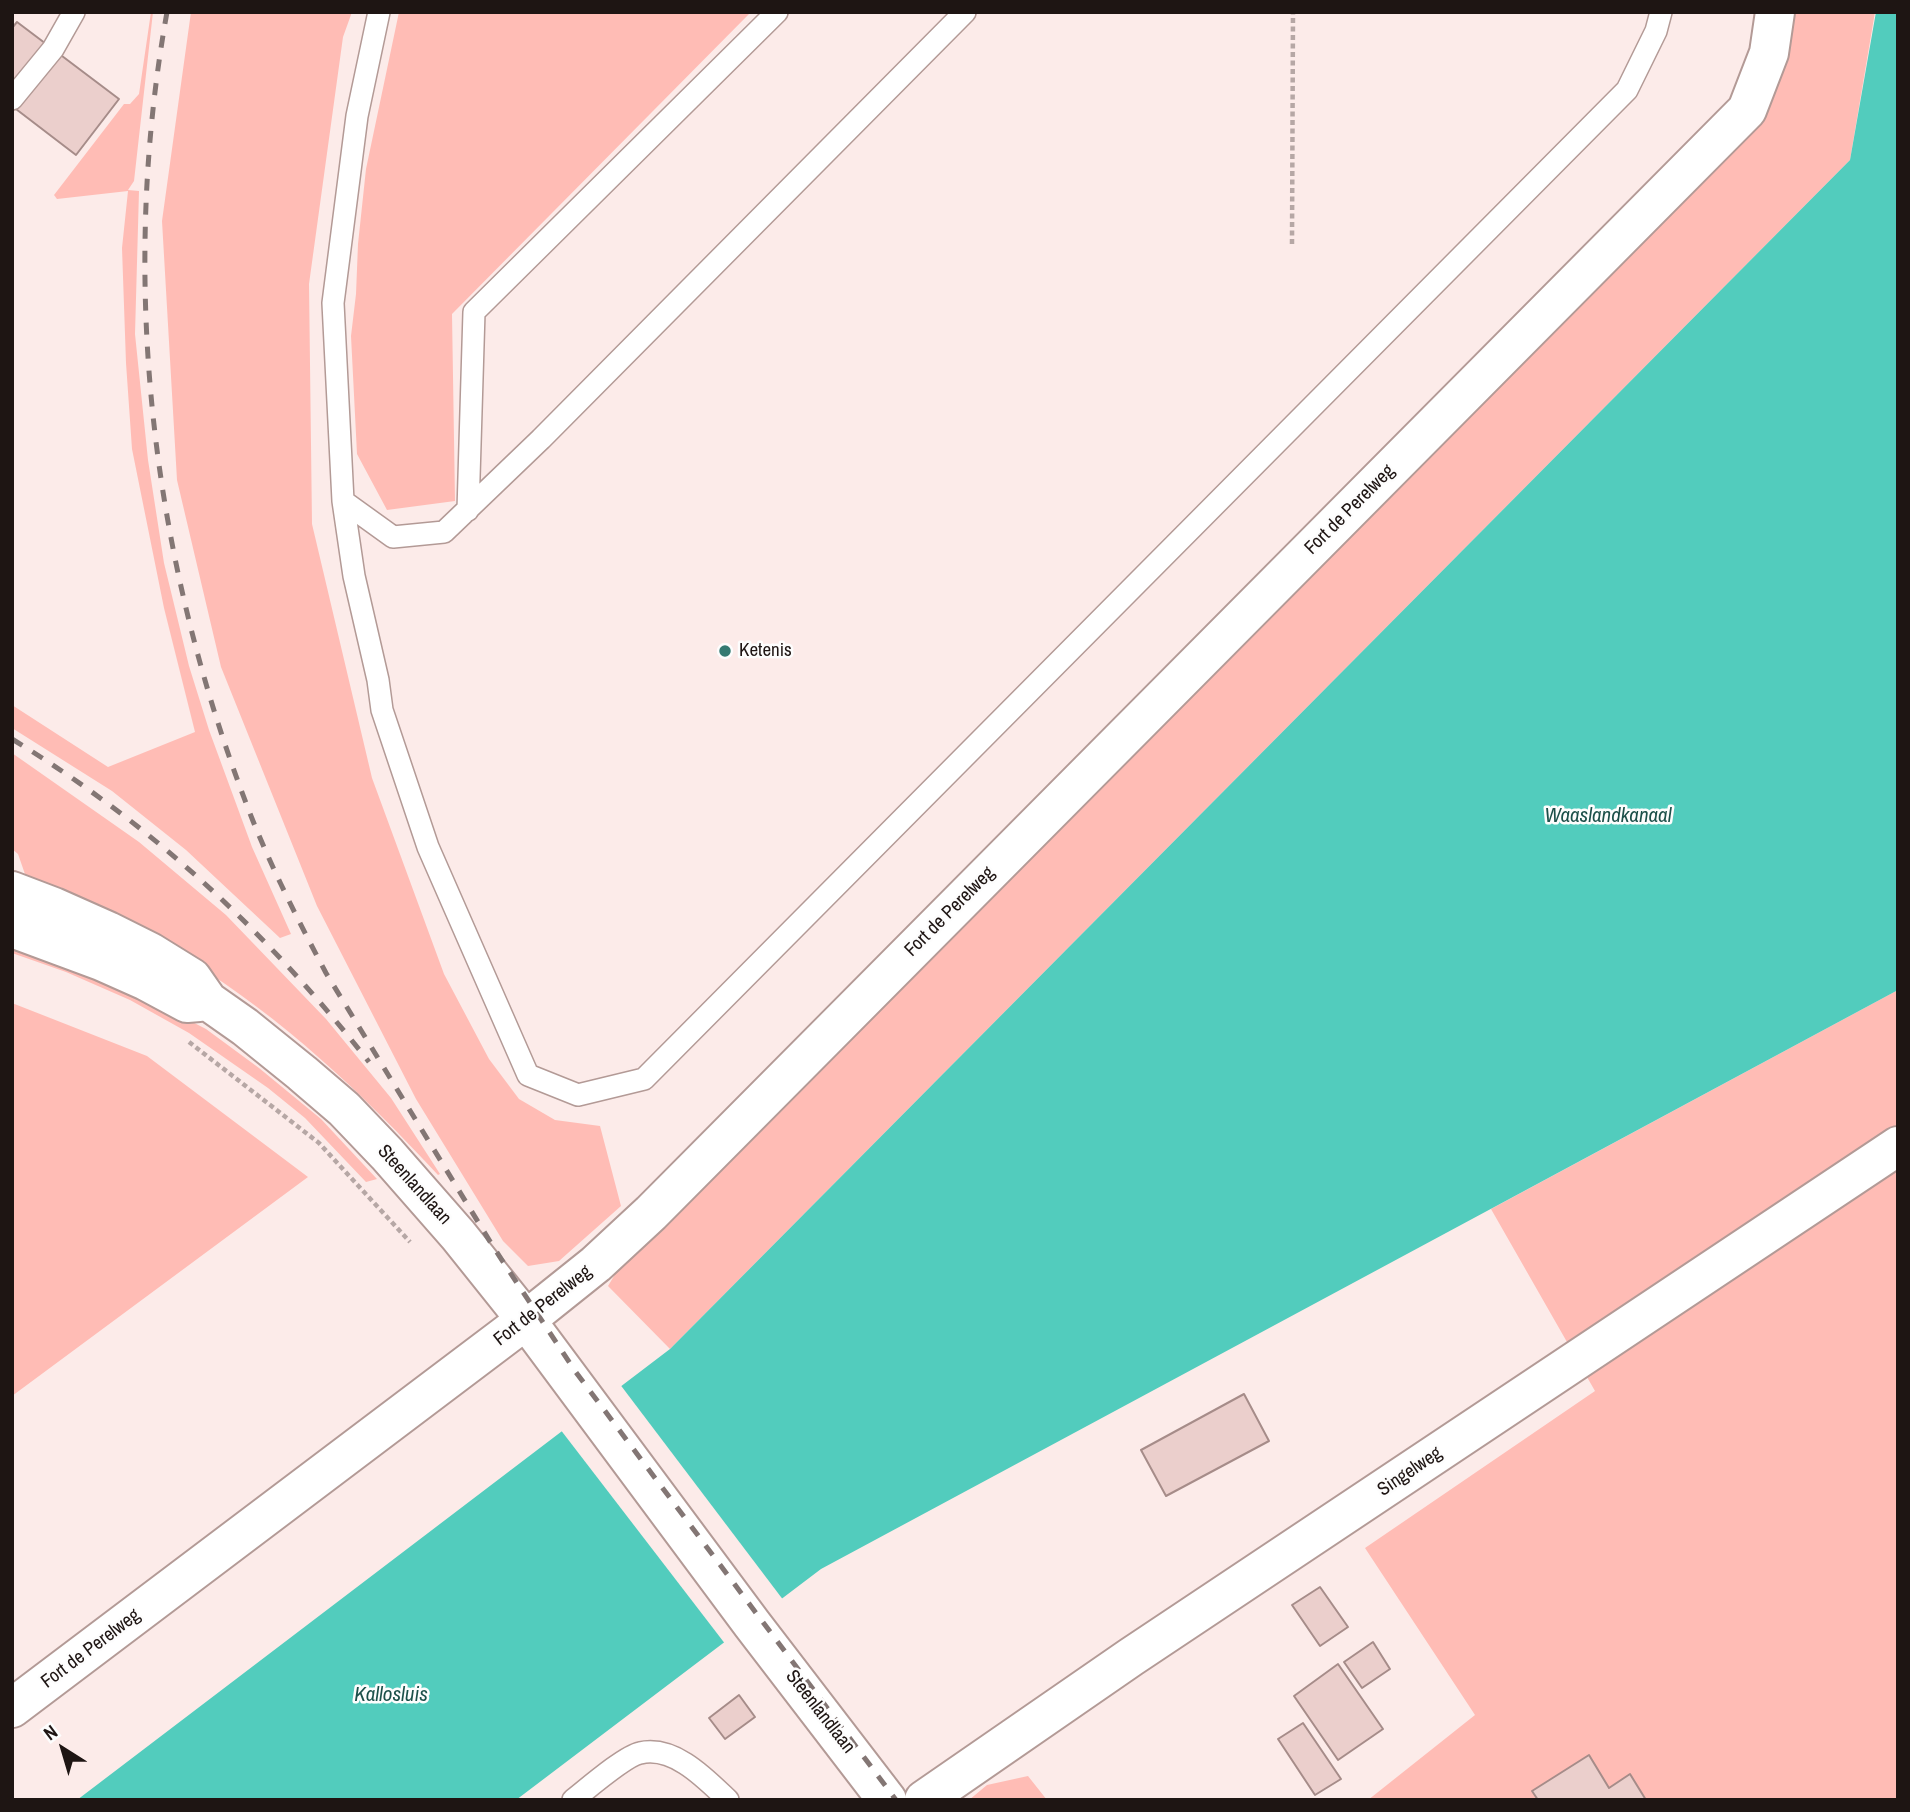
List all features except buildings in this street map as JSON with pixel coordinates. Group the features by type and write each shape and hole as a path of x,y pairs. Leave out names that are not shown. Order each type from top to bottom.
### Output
{"street":[{"name":"Fort de Perelweg","path":"12,1708 526,1320 596,1264 652,1213 1747,110 1769,53 1775,12"},
{"name":"Steenlandlaan","path":"12,891 54,907 150,952 192,978 208,1001 302,1073 387,1154 458,1235 526,1320 752,1624 887,1800"},
{"name":"Steenlandlaan","path":"12,928 101,961 187,1003 208,1001"},
{"name":"Singelweg","path":"924,1800 1154,1642 1898,1146"}],"lane":[{"path":"12,99 54,49 74,12"},
{"path":"379,12 357,116 333,303 343,501 354,576 378,680 382,710 428,847 528,1075 578,1095 645,1079 1627,90 1656,31 1661,12"},
{"path":"468,510 474,312 777,12"},
{"path":"343,501 393,537 444,532 541,439 965,12"},
{"path":"573,1800 628,1758 639,1753 655,1752 682,1760 728,1800"}],"path":[{"path":"1292,244 1293,12"},
{"path":"181,1039 193,1044 319,1143 417,1250"}],"shaded area":[{"path":"151,12 134,181 128,190 139,191 135,334 148,460 164,563 189,666 209,730 252,847 291,934 280,938 186,850 112,791 12,728 12,705 108,767 195,732 164,608 132,449 122,248 128,191 57,199 54,195 124,104 130,104 139,94"},
{"path":"191,12 352,12 343,37 309,284 312,524 372,778 444,974 489,1059 519,1099 555,1120 600,1126 621,1206 559,1261 528,1266 503,1241 416,1099 317,906 221,667 177,480 162,221"},
{"path":"399,12 751,12 452,314 455,501 387,510 357,454 351,336 366,169"},
{"path":"1775,12 1875,12 1850,160 670,1349 608,1286 652,1213 1747,110"},
{"path":"12,753 139,842 226,915 326,1019 391,1098 440,1174 438,1175 381,1116 320,1059 223,982 182,956 26,877 18,854 12,849"},
{"path":"12,944 171,1011 206,1029 321,1119 377,1179 366,1182 305,1118 268,1088 189,1033 130,1000 66,972 12,953"},
{"path":"1898,990 1898,1800 1368,1800 1475,1715 1365,1548 1595,1391 1491,1209"},
{"path":"12,1003 147,1056 308,1177 12,1396"},
{"path":"1028,1776 1047,1800 969,1800 987,1785"}],"water":[{"name":"Waaslandkanaal","path":"1876,12 1898,12 1898,990 821,1569 516,1800 77,1800 670,1349 1850,160"}],"pier":[{"path":"619,1383 784,1601 726,1645 560,1429"}],"railway":[{"path":"167,12 152,114 146,217 146,320 154,422 168,524 190,625 218,724 253,821 326,973 494,1248 575,1371 896,1800"},
{"path":"12,739 113,807 205,884 290,969 369,1062"}],"place":[{"name":"Ketenis","path":"725,651"}],"water label":[{"name":"Kallosluis","path":"391,1695"}]}
